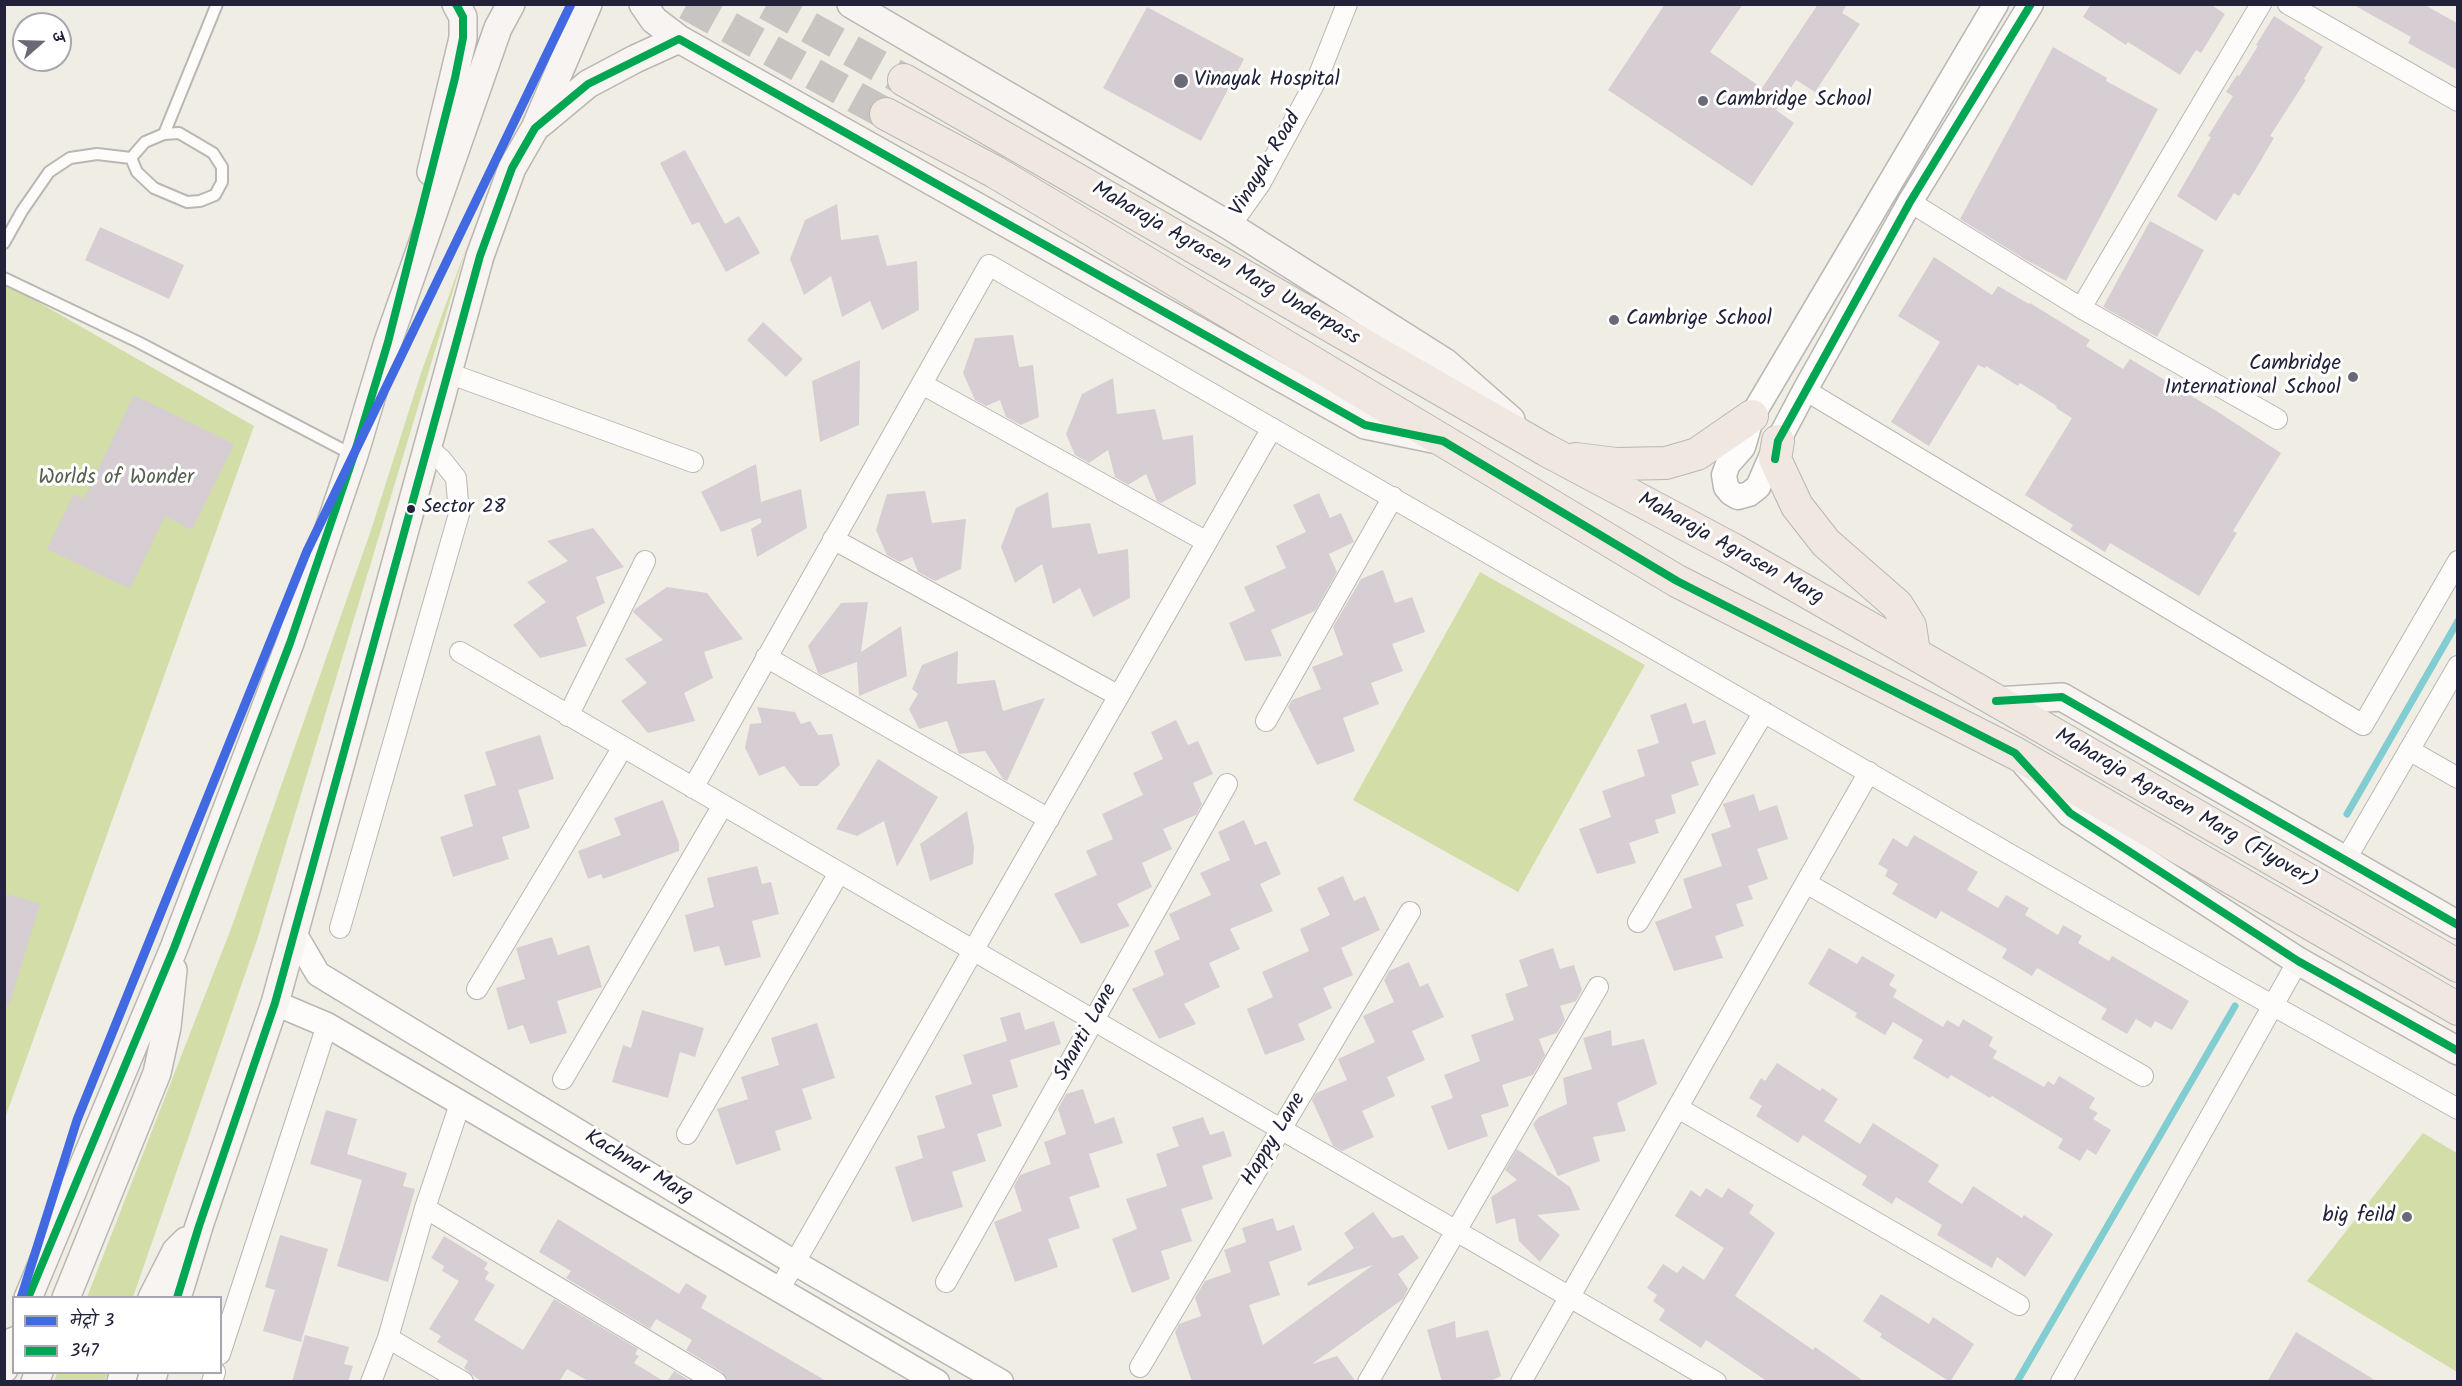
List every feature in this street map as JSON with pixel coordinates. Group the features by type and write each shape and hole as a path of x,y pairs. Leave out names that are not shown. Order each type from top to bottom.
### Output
{"main road":[{"path":"388,342 459,58 464,17 456,4"},
{"path":"29,1296 174,948 290,643 354,455 493,16 511,4"},
{"path":"178,1296 275,1003 480,256 512,168 535,128 588,4"},
{"path":"643,4 654,20 679,39 1365,425 1443,441 1677,581 2015,753 2070,813 2298,961 2457,1051"},
{"path":"850,4 1230,226 1446,363 1551,453 1616,464 1666,463 1697,454 1752,416"},
{"path":"535,128 588,84 679,39"},
{"name":"Maharaja Agrasen Marg Underpass","path":"904,80 1551,453"},
{"name":"Maharaja Agrasen Marg Underpass","path":"886,114 995,172 1443,441"},
{"path":"1778,441 1775,459 1797,506 1826,543 1897,605 1910,626 1914,652"},
{"name":"Maharaja Agrasen Marg","path":"1551,453 1734,550 1914,652"},
{"name":"Maharaja Agrasen Marg (Flyover)","path":"1914,652 2457,966"},
{"path":"1996,701 2062,697 2457,925"},
{"name":"Maharaja Agrasen Marg (Flyover)","path":"2015,753 2457,1009"},
{"path":"67,1296 157,1073 167,1027 174,948"},
{"path":"153,1296 176,1251 199,1226"},
{"path":"4,1369 12,1347"}],"street":[{"name":"Vinayak Road","path":"1230,226 1260,184 1318,77 1347,4"},
{"path":"1996,4 1752,416 1743,447 1728,464 1724,475 1726,487 1738,497 1749,494 1758,487 1778,441 1805,390 1910,202 2031,4"},
{"path":"2080,308 2261,4"},
{"path":"2288,4 2457,101"},
{"path":"1910,202 2080,308 2277,419"},
{"path":"693,788 989,265 2272,1005 2457,1109"},
{"path":"447,374 693,462"},
{"path":"922,384 1207,542"},
{"path":"1805,390 2363,725 2457,561"},
{"path":"779,1290 1272,428"},
{"path":"340,927 459,514 456,478 441,459 427,447"},
{"path":"1266,721 1393,497"},
{"path":"833,539 1119,696"},
{"path":"568,716 645,561"},
{"path":"460,652 1716,1382"},
{"path":"766,657 1049,819"},
{"path":"2346,860 2457,666"},
{"path":"1638,922 1764,712"},
{"path":"477,989 623,747"},
{"path":"2409,750 2457,778"},
{"path":"1521,1382 1869,772"},
{"name":"Shanti Lane","path":"946,1282 1227,784"},
{"path":"563,1079 723,805"},
{"path":"687,1134 839,873"},
{"path":"1806,883 2142,1076"},
{"name":"Happy Lane","path":"1140,1367 1410,912"},
{"name":"Kachnar Marg","path":"294,933 318,974 795,1263 1002,1382"},
{"path":"2061,1382 2298,961"},
{"path":"1368,1382 1598,987"},
{"name":"Kachnar Marg","path":"275,1003 327,1025 937,1382"},
{"path":"222,1348 327,1025"},
{"path":"371,1382 388,1338 425,1208 460,1104"},
{"path":"1678,1108 2019,1305"},
{"path":"425,1208 716,1382"},
{"path":"388,1338 463,1382"}],"lane":[{"path":"164,134 217,4"},
{"path":"179,133 213,153 222,167 222,182 215,195 200,201 187,202 154,188 137,172 131,158 145,142 164,134 179,133"},
{"path":"4,243 22,211 49,172 70,158 97,154 131,158"},
{"path":"4,278 138,342 354,455"}],"green space":[{"path":"466,248 257,940 133,1296 87,1296 232,926 371,530 420,376"},
{"name":"Worlds of Wonder","path":"5,283 254,426 5,1118"},
{"path":"1480,572 1645,665 1518,892 1353,800"},
{"name":"big feild","path":"2423,1133 2457,1153 2457,1372 2307,1281"},
{"path":"56,1374 108,1374 105,1381 54,1381"}],"building":[{"name":"Cambridge School","path":"1665,4 1743,4 1710,52 1762,88 1818,4 1847,4 1842,13 1860,24 1815,92 1796,80 1776,110 1794,123 1752,186 1608,90"},
{"path":"2091,4 2210,4 2225,14 2201,53 2196,50 2180,75 2128,42 2126,45 2083,17"},
{"path":"2352,4 2423,4 2457,23 2457,70 2408,43 2411,37"},
{"path":"1147,7 1244,59 1201,141 1103,88"},
{"path":"2274,16 2323,47 2304,79 2306,80 2270,136 2274,138 2254,172 2239,196 2234,193 2216,221 2177,196 2211,137 2208,136 2233,96 2226,92 2258,46 2256,45"},
{"path":"2053,47 2107,78 2106,81 2158,109 2066,281 2026,260 1960,219"},
{"path":"685,150 725,224 739,216 760,253 726,272 699,222 692,225 660,163"},
{"path":"837,204 841,240 878,235 887,266 917,261 919,310 882,330 870,301 842,317 831,276 804,295 790,259 805,220"},
{"path":"2150,221 2204,250 2157,337 2103,307"},
{"path":"100,227 184,265 169,299 85,260"},
{"path":"1934,257 1992,295 1998,286 2030,303 2090,340 2086,346 2123,369 2130,359 2281,453 2233,531 2237,533 2199,596 2110,543 2105,552 2070,530 2073,525 2025,495 2072,418 2020,383 2018,386 1986,366 1985,368 1978,365 1929,446 1891,422 1940,342 1898,316"},
{"path":"763,322 803,359 786,377 747,340"},
{"path":"1013,335 1019,367 1033,365 1039,417 1021,425 1006,417 1000,400 986,406 975,400 963,373 975,338"},
{"path":"860,360 859,425 820,442 812,381"},
{"path":"1113,378 1117,414 1155,409 1163,440 1193,435 1196,484 1161,503 1157,501 1146,474 1128,485 1115,477 1108,450 1089,463 1075,455 1066,434 1082,394"},
{"path":"134,395 234,444 192,530 165,516 130,589 47,549 74,494 84,499"},
{"path":"756,464 761,502 801,489 807,528 757,557 751,529 762,522 760,518 721,532 701,492"},
{"path":"925,491 932,523 966,519 961,569 935,581 918,572 912,557 900,562 887,555 876,530 887,494"},
{"path":"1048,492 1052,528 1090,523 1098,554 1128,549 1130,598 1093,617 1080,588 1053,604 1042,564 1015,583 1001,547 1016,508"},
{"path":"1319,493 1330,518 1341,513 1354,542 1329,554 1337,572 1315,611 1271,630 1282,656 1245,661 1229,623 1255,611 1244,587 1286,568 1276,546 1306,532 1293,505"},
{"path":"593,528 624,567 596,577 605,603 576,617 587,646 540,658 513,625 546,602 527,582 568,561 547,541"},
{"path":"1383,570 1395,603 1412,597 1425,632 1392,644 1403,671 1371,683 1379,704 1343,718 1355,751 1317,765 1288,707 1292,700 1321,689 1312,667 1343,655 1333,627 1361,579"},
{"path":"667,587 707,593 743,639 704,652 713,678 684,693 695,721 648,733 621,701 647,683 625,659 663,640 633,612"},
{"path":"868,602 861,652 901,626 907,676 859,696 857,662 821,675 818,673 808,646 841,603"},
{"path":"958,651 957,684 995,680 1003,711 1045,698 1007,781 1003,779 985,751 959,754 947,721 919,729 909,709 918,694 912,689 922,665"},
{"path":"1686,703 1693,724 1705,720 1716,754 1691,762 1699,785 1671,795 1676,813 1655,820 1659,833 1629,843 1636,863 1597,874 1579,829 1611,817 1602,791 1645,776 1637,750 1659,743 1650,715"},
{"path":"757,707 795,712 801,724 810,721 818,735 832,734 840,765 817,786 800,786 784,766 759,776 745,748 750,724 762,723"},
{"path":"1176,720 1188,745 1198,741 1213,774 1193,783 1202,804 1196,815 1163,829 1172,849 1142,863 1152,887 1117,904 1130,926 1081,944 1054,894 1097,875 1086,851 1113,839 1102,814 1143,795 1133,773 1163,759 1151,732"},
{"path":"540,735 554,779 518,790 530,828 502,837 509,859 453,877 440,837 473,826 464,795 496,785 485,752"},
{"path":"878,759 938,797 897,867 884,821 857,836 836,829"},
{"path":"1754,794 1759,811 1777,805 1788,839 1757,849 1768,879 1748,886 1753,899 1736,904 1744,926 1715,936 1723,958 1674,971 1655,922 1692,908 1683,879 1722,866 1711,834 1731,827 1723,804"},
{"path":"663,800 679,843 679,851 603,879 601,874 588,879 578,851 621,835 614,818"},
{"path":"967,811 974,847 973,864 930,881 920,844"},
{"path":"1244,820 1255,845 1266,841 1281,874 1260,884 1273,911 1230,929 1240,949 1209,963 1220,987 1184,1004 1196,1024 1159,1039 1132,989 1164,975 1154,951 1180,939 1169,914 1211,895 1200,873 1230,860 1218,832"},
{"path":"1914,835 1978,872 1967,890 1998,908 2006,895 2029,908 2025,915 2058,935 2063,925 2082,936 2078,943 2109,961 2112,956 2189,1001 2172,1030 2155,1021 2151,1028 2136,1019 2127,1034 2101,1019 2107,1009 2037,968 2032,976 2002,958 2007,949 1941,911 1936,919 1892,894 1898,884 1885,876 1888,870 1878,864 1893,838 1907,847"},
{"path":"757,866 762,884 771,882 779,914 752,921 761,957 725,966 719,946 694,952 685,915 714,907 707,878"},
{"path":"1343,876 1354,901 1365,896 1380,930 1341,948 1353,975 1323,988 1332,1008 1298,1024 1305,1040 1265,1055 1247,1009 1273,997 1262,972 1309,951 1300,929 1330,915 1317,888"},
{"path":"4,893 40,904 9,1006 4,1005"},
{"path":"552,937 558,955 589,945 602,987 557,1001 567,1033 530,1044 523,1025 508,1030 496,988 525,979 516,948"},
{"path":"1553,948 1560,969 1574,965 1582,990 1576,1001 1560,1006 1565,1020 1557,1033 1539,1039 1545,1055 1533,1075 1502,1085 1509,1106 1481,1115 1488,1136 1448,1150 1431,1106 1453,1098 1444,1075 1480,1061 1471,1035 1514,1020 1505,994 1528,986 1519,960"},
{"path":"1829,948 1857,964 1862,956 1895,975 1889,985 1897,990 1893,997 1943,1027 1947,1020 1959,1027 1963,1019 1993,1037 1989,1046 1997,1051 1993,1058 2044,1087 2048,1081 2054,1085 2059,1076 2095,1098 2089,1108 2098,1113 2093,1119 2111,1130 2096,1155 2087,1149 2080,1161 2058,1148 2063,1139 1992,1096 1990,1098 1951,1075 1948,1079 1913,1058 1923,1040 1893,1022 1885,1035 1855,1017 1857,1013 1808,984"},
{"path":"1409,962 1420,987 1428,983 1444,1017 1412,1031 1425,1060 1387,1077 1395,1096 1362,1111 1374,1137 1342,1151 1333,1146 1312,1100 1316,1093 1347,1080 1338,1059 1375,1042 1363,1016 1394,1002 1384,980 1389,971"},
{"path":"642,1010 704,1028 695,1057 680,1052 668,1098 612,1082 623,1045 631,1048"},
{"path":"1020,1012 1025,1030 1054,1021 1061,1044 1010,1060 1018,1087 992,1095 1002,1126 977,1134 986,1161 952,1172 963,1207 912,1222 895,1167 923,1158 917,1136 945,1128 935,1096 972,1084 963,1055 1007,1041 1000,1018"},
{"path":"817,1023 835,1078 802,1089 812,1119 775,1131 781,1150 736,1165 717,1109 748,1099 741,1077 779,1065 771,1038"},
{"path":"1611,1030 1612,1046 1644,1039 1657,1084 1617,1103 1626,1131 1593,1137 1600,1161 1558,1176 1533,1124 1539,1117 1567,1104 1563,1078 1592,1069 1583,1038"},
{"path":"1777,1063 1820,1091 1822,1088 1838,1099 1824,1121 1860,1144 1873,1123 1939,1165 1928,1182 1962,1204 1973,1186 2022,1218 2024,1215 2053,1234 2025,1277 1997,1257 1992,1268 1937,1235 1942,1225 1896,1197 1892,1204 1862,1185 1867,1176 1803,1135 1798,1143 1756,1116 1762,1106 1749,1098 1761,1078 1765,1081"},
{"path":"1083,1089 1095,1124 1114,1117 1123,1143 1089,1154 1100,1187 1069,1197 1080,1228 1048,1239 1058,1267 1015,1282 994,1222 1022,1211 1014,1186 1020,1175 1051,1164 1044,1142 1066,1134 1058,1109 1066,1094"},
{"path":"326,1110 357,1119 347,1154 407,1173 403,1186 415,1189 388,1282 337,1266 362,1180 310,1164"},
{"path":"1203,1117 1210,1135 1224,1131 1232,1156 1202,1166 1213,1199 1181,1209 1192,1241 1161,1251 1170,1279 1132,1293 1112,1239 1137,1229 1126,1199 1167,1186 1156,1154 1179,1146 1172,1127"},
{"path":"1517,1149 1570,1187 1580,1210 1537,1215 1560,1235 1540,1262 1519,1241 1515,1218 1496,1224 1491,1197 1517,1180 1505,1170"},
{"path":"1706,1188 1722,1198 1728,1188 1754,1205 1749,1213 1775,1233 1735,1296 1813,1350 1815,1347 1865,1382 1768,1382 1706,1340 1701,1348 1659,1320 1665,1310 1653,1301 1657,1295 1647,1288 1663,1264 1677,1273 1683,1266 1704,1280 1724,1248 1675,1216 1691,1190 1700,1197"},
{"path":"1373,1212 1392,1238 1403,1235 1419,1258 1398,1274 1408,1289 1403,1299 1312,1364 1337,1356 1356,1382 1192,1382 1175,1332 1179,1324 1201,1316 1195,1298 1205,1281 1231,1272 1224,1250 1246,1242 1242,1228 1273,1218 1277,1231 1294,1225 1302,1250 1269,1262 1280,1295 1249,1305 1263,1345 1373,1265 1308,1286 1307,1283 1354,1248 1344,1233"},
{"path":"558,1219 679,1294 686,1283 707,1296 701,1308 828,1382 728,1382 722,1372 686,1350 692,1340 656,1319 650,1329 566,1278 571,1271 539,1252"},
{"path":"280,1235 328,1249 301,1342 263,1331 275,1290 265,1287"},
{"path":"444,1236 488,1263 484,1269 489,1272 485,1279 495,1285 474,1320 523,1350 554,1299 638,1349 635,1354 639,1356 634,1363 665,1382 588,1381 567,1369 559,1382 483,1382 472,1375 464,1368 468,1361 437,1342 441,1336 429,1329 459,1281 442,1271 444,1266 431,1258"},
{"path":"1881,1294 1929,1324 1933,1317 1974,1344 1950,1382 1880,1337 1882,1334 1863,1321"},
{"path":"1455,1321 1456,1338 1488,1330 1501,1376 1489,1382 1442,1382 1427,1330"},
{"path":"2296,1332 2378,1382 2267,1382"},
{"path":"305,1335 349,1347 344,1364 353,1366 348,1382 292,1382"},
{"path":"674,1371 692,1382 667,1382"}],"waterway":[{"path":"2347,814 2458,621"},
{"path":"2017,1382 2235,1006"}],"tunnel":[{"path":"687,4 886,114"},
{"path":"767,4 904,80"}],"metro line":[{"name":"3","path":"22,1296 77,1120 307,551 571,4"}],"transit line":[{"name":"347","path":"29,1296 174,948 290,643 354,455 388,342 455,78 463,38 463,17 456,4"},
{"name":"347","path":"1775,459 1778,441 1910,202 2031,4"},
{"name":"347","path":"178,1296 275,1003 480,256 512,168 535,128 588,84 679,39 1365,425 1443,441 1677,581 2015,753 2070,813 2298,961 2458,1051"},
{"name":"347","path":"1996,701 2062,697 2458,925"}],"place":[{"name":"Vinayak Hospital","path":"1181,81"},
{"name":"Cambridge School","path":"1703,101"},
{"name":"Cambrige School","path":"1614,320"},
{"name":"Cambridge International School","path":"2353,377"},
{"name":"Sector 28","path":"411,509"},
{"name":"big feild","path":"2407,1217"}]}
